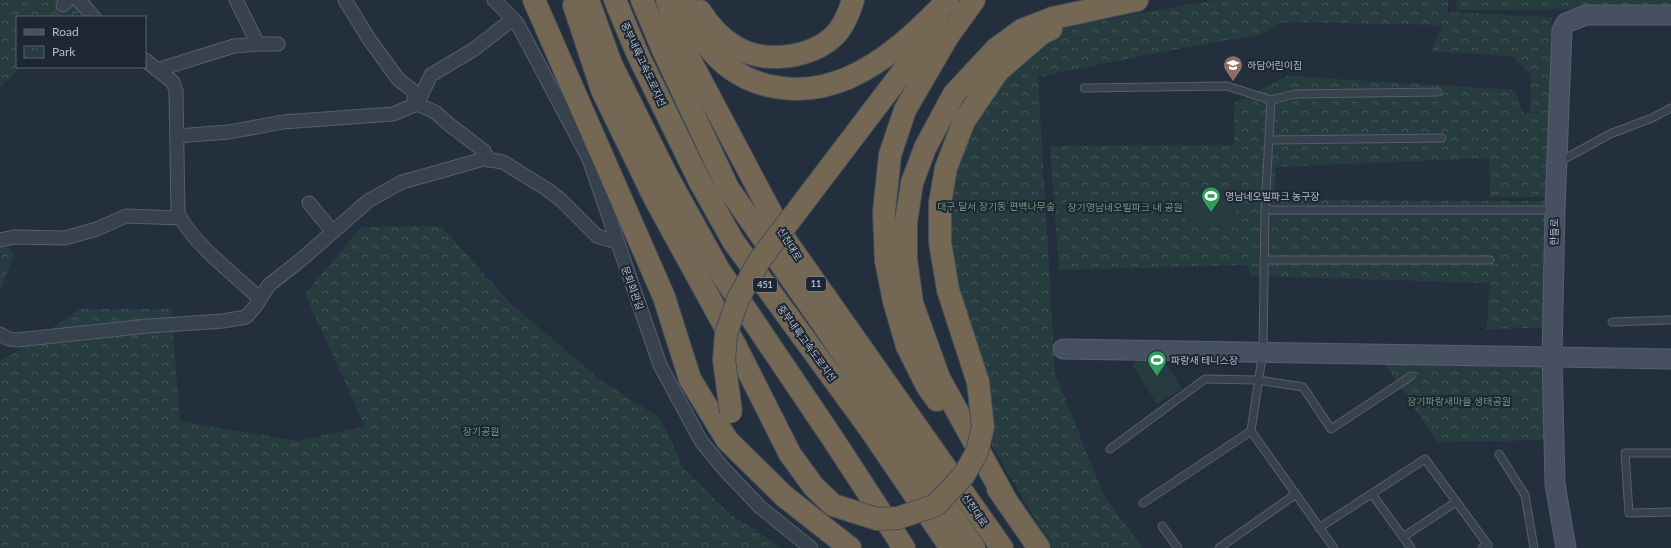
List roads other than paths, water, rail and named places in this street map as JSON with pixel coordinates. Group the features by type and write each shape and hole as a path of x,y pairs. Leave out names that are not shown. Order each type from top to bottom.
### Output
{"highway":[{"path":"534,0 664,297 690,379 727,440 784,496 850,548"},
{"path":"573,0 602,90 655,199 734,343 790,454 814,487 833,504 877,519 898,518 936,504 964,475 977,452 983,427 978,382 948,290 940,242 940,203 946,168 964,121 998,72 1042,33 1091,11"},
{"path":"588,0 615,71 667,176 719,270 833,439 904,548"},
{"name":"중부내륙고속도로지선","path":"615,0 638,55 696,175 733,241 870,429 951,548"},
{"name":"451","path":"642,0 664,52 728,188 823,324 974,548"},
{"name":"신천대로","path":"667,0 681,43 786,241 1002,548"},
{"path":"684,0 705,42 731,68 747,78 764,85 783,89 804,89 826,86 848,78 869,66 891,52 921,28 948,0"},
{"path":"693,0 710,25 734,46 748,53 767,56 781,56 812,50 830,40 848,15 853,0"},
{"path":"784,496 740,440 731,412 724,360 726,334 738,299 759,262 955,0"},
{"path":"974,0 948,36 905,110 890,156 884,212 886,261 894,301 907,346 927,386 1039,548"},
{"path":"1007,502 939,378 912,303 906,259 906,222 912,183 925,148 954,94 996,49 1022,30 1053,18 1137,0"}],"street":[{"path":"78,0 93,16"},
{"path":"236,0 258,44"},
{"path":"345,0 370,40 398,79 412,90 417,104 435,112 450,126 484,151 489,160"},
{"name":"문화회관길","path":"494,0 517,23 589,159 660,365 701,441 722,468 760,507 811,548"},
{"name":"한들로","path":"1566,548 1555,484 1552,356 1555,210 1562,30 1566,23 1586,14 1671,15"},
{"path":"177,136 229,132 283,122 393,114 417,104 431,75 473,50 513,19"},
{"path":"157,70 234,46 278,44"},
{"path":"146,61 173,82 176,91 178,213 180,218 210,253 260,298"},
{"path":"0,334 9,339 17,340 148,326 223,321 246,317 269,285 368,201 402,182 484,159 503,162 548,190 562,201 597,236 617,242"},
{"path":"308,203 333,232"},
{"path":"0,240 14,237 65,238 97,229 126,216 180,218"},
{"path":"1063,349 1263,351 1671,359"}],"lane":[{"path":"1084,88 1227,86 1271,100 1295,94 1438,92"},
{"path":"1271,100 1265,210 1263,351 1251,431 1333,548"},
{"path":"1558,163 1610,134 1652,118 1671,108"},
{"path":"1269,140 1442,138"},
{"path":"1265,210 1555,210"},
{"path":"1264,260 1490,260"},
{"path":"1612,322 1671,320"},
{"path":"1110,449 1205,379 1258,380 1303,387 1331,430 1411,376"},
{"path":"1144,503 1251,431"},
{"path":"1671,453 1625,453 1629,513 1671,512"},
{"path":"1499,454 1525,495 1534,548"},
{"path":"1319,528 1426,459 1488,545 1482,548"},
{"path":"1219,548 1296,494"},
{"path":"1372,494 1411,548"},
{"path":"1403,537 1456,502"},
{"path":"1162,526 1178,548"}],"place":[{"name":"하담어린이집","path":"1233,82"},
{"name":"영남네오빌파크 농구장","path":"1211,213"},
{"name":"파랑새 테니스장","path":"1157,377"}],"park label":[{"name":"대구 달서 장기동 편백나무숲","path":"996,206"},
{"name":"장기영남네오빌파크 내 공원","path":"1125,207"},
{"name":"장기파랑새마을 생태공원","path":"1459,401"},
{"name":"장기공원","path":"481,431"}]}
